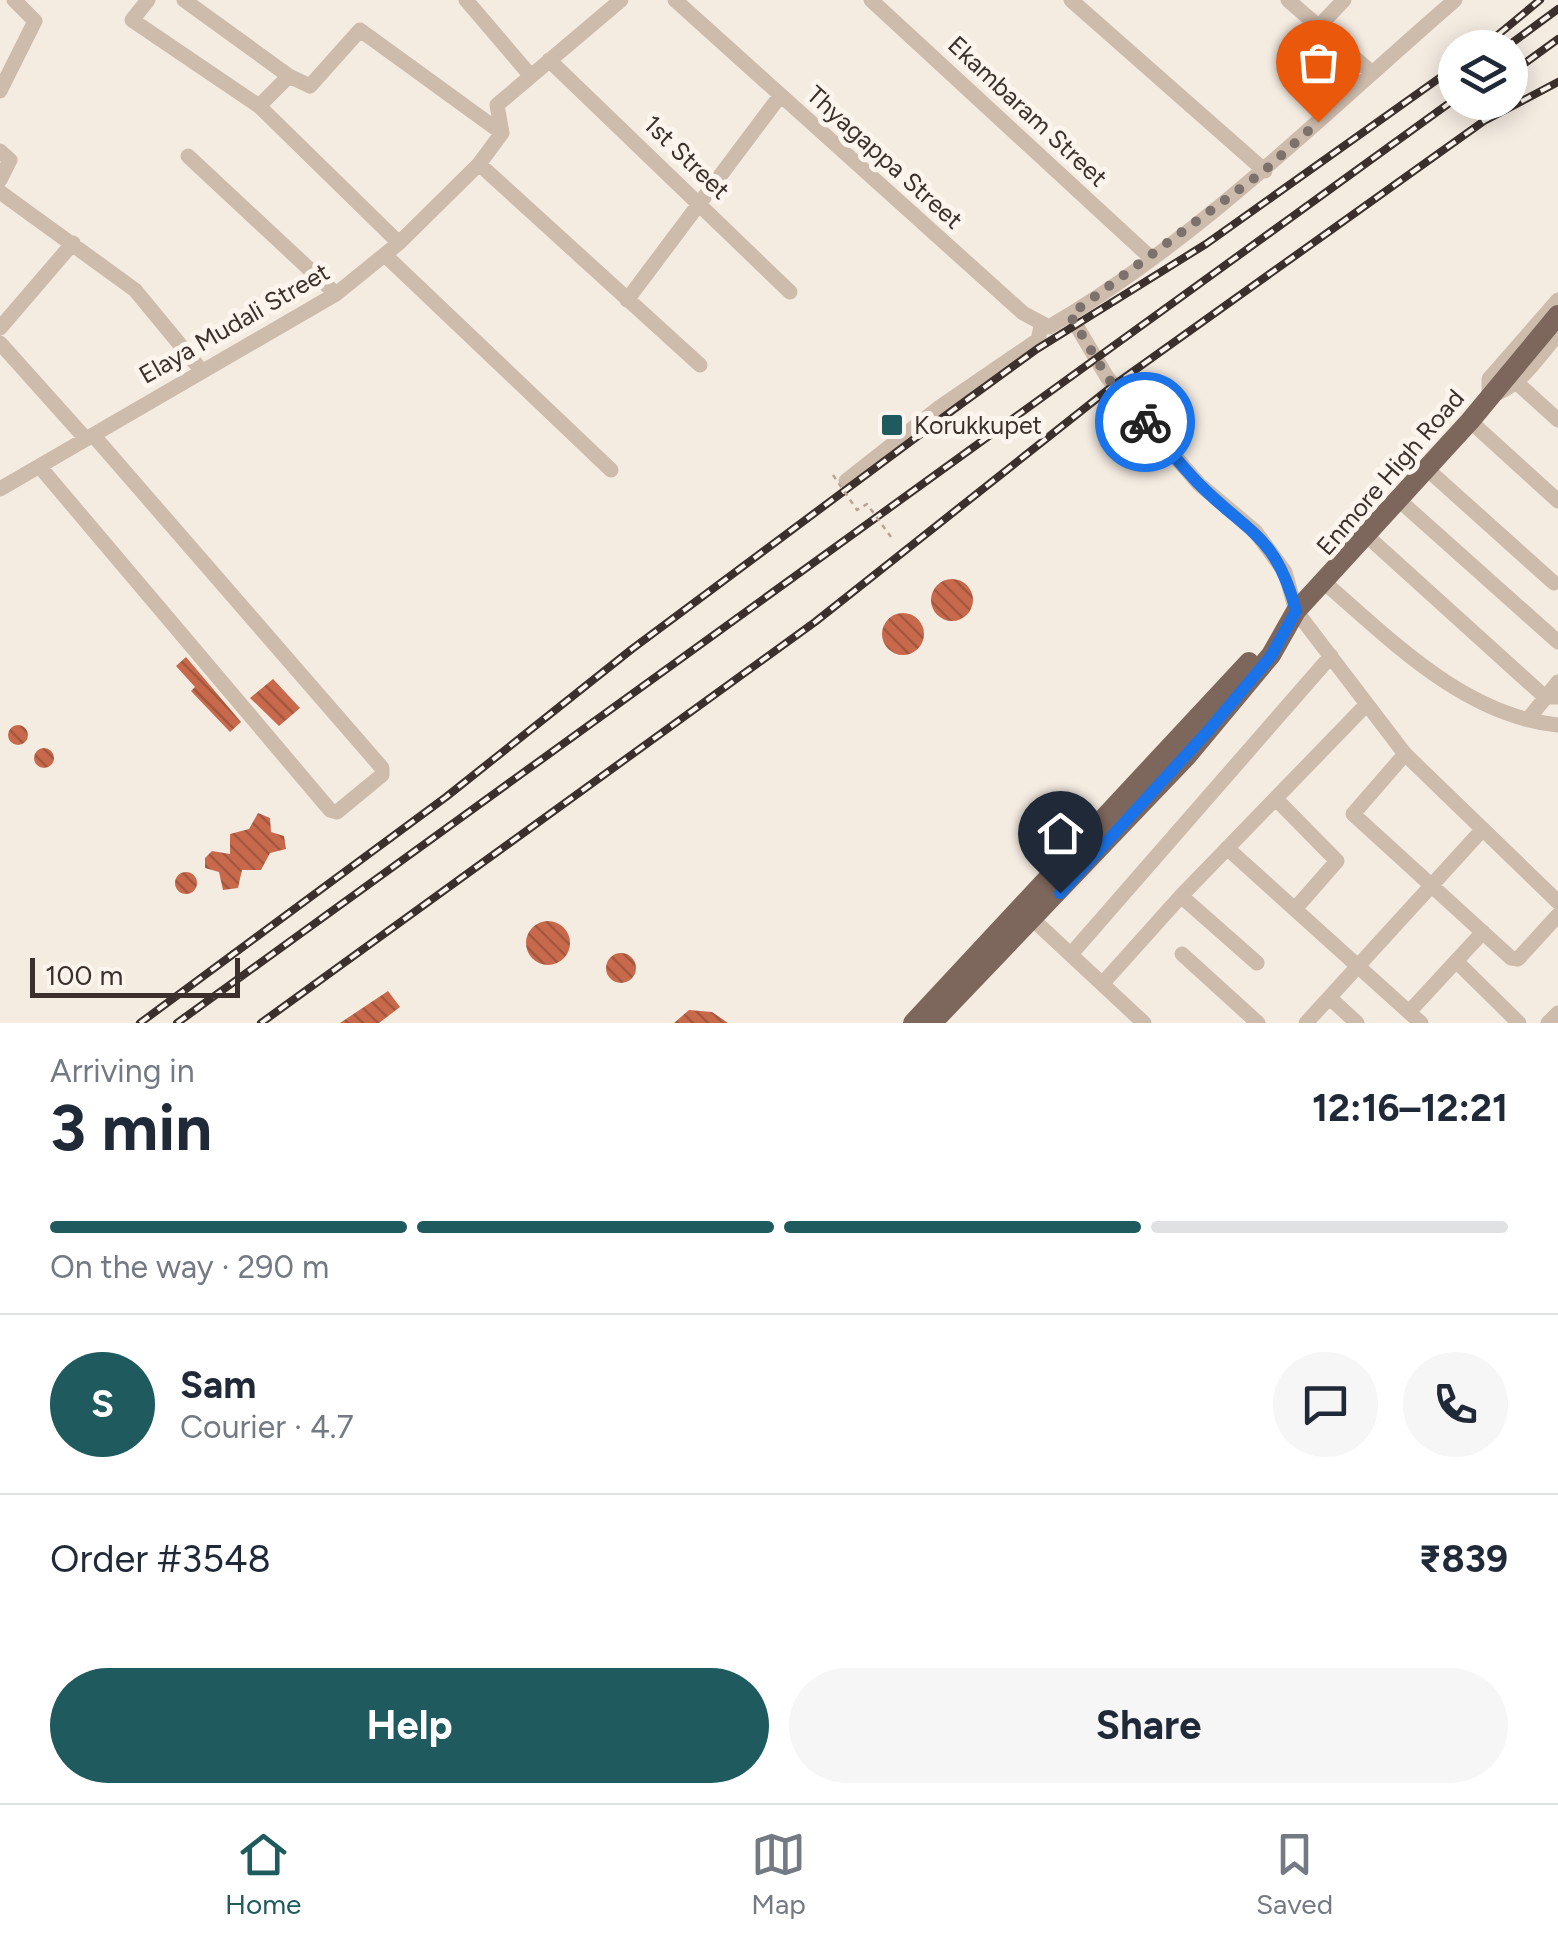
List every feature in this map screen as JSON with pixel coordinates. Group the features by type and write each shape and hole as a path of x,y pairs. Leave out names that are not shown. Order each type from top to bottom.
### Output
{"main road":[{"name":"Enmore High Road","path":"932,1023 1265,645 1278,638 1296,611 1501,387 1558,331"},
{"name":"Enmore High Road","path":"913,1023 1028,914"}],"street":[{"path":"0,91 35,20 14,0"},
{"path":"148,0 132,20 259,106 399,244"},
{"path":"184,0 289,76 310,86 360,30 502,133"},
{"path":"466,0 530,75"},
{"name":"Thyagappa Street","path":"674,0 1041,326"},
{"name":"Ekambaram Street","path":"871,0 1150,258"},
{"path":"1071,0 1264,171"},
{"path":"1288,0 1371,72"},
{"path":"1319,26 1344,0"},
{"path":"840,478 1038,340 1041,326 1049,327 1070,315 1264,171 1455,0"},
{"name":"Elaya Mudali Street","path":"0,490 336,294 386,255 478,164 502,133 496,105 610,3"},
{"name":"1st Street","path":"549,60 790,292"},
{"path":"259,106 289,76"},
{"path":"627,300 780,96"},
{"path":"0,151 10,160 0,180"},
{"path":"188,156 336,294"},
{"path":"478,164 700,365"},
{"path":"0,192 135,290 201,370"},
{"path":"0,328 74,243"},
{"path":"386,255 611,470"},
{"path":"1558,300 1489,379 1558,420"},
{"path":"1070,315 1107,377 1136,412 1199,484 1255,531 1286,572 1296,611 1405,754 1558,902"},
{"path":"0,343 89,437 382,768 382,775 337,812 330,810 40,467"},
{"path":"1470,421 1558,501"},
{"path":"1427,469 1554,583"},
{"path":"1400,501 1558,642"},
{"path":"1368,536 1552,697"},
{"path":"1325,583 1428,671 1529,718 1558,725"},
{"path":"1072,953 1331,656"},
{"path":"1529,718 1552,697 1558,682"},
{"path":"1103,984 1181,896 1366,705"},
{"path":"1405,754 1352,812 1514,960 1558,915"},
{"path":"1276,800 1337,861 1295,909"},
{"path":"1306,1023 1482,829"},
{"path":"1227,848 1415,1018 1456,961 1483,932"},
{"path":"1181,896 1257,963"},
{"path":"1028,914 1142,1023"},
{"path":"1182,954 1258,1023"},
{"path":"1456,961 1518,1023"},
{"path":"1330,998 1357,1023"},
{"path":"1548,1023 1558,1013"}],"path":[{"path":"840,478 857,510 867,504 891,537"}],"building":[{"path":"952,579 967,585 973,600 967,615 952,621 937,615 931,600 937,585"},
{"path":"903,613 918,619 924,634 918,649 903,655 888,649 882,634 888,619"},
{"path":"186,657 241,722 230,732 191,691 195,687 176,666"},
{"path":"273,679 300,708 279,726 250,698"},
{"path":"14,725 22,725 28,735 22,745 14,745 8,739 8,731"},
{"path":"40,748 48,748 54,758 48,768 40,768 34,762 34,754"},
{"path":"258,813 270,818 271,832 284,836 286,849 270,853 261,870 242,870 238,888 223,890 219,872 205,868 205,858 212,851 230,854 230,834 249,829"},
{"path":"182,872 190,872 197,883 190,894 182,894 175,887 175,879"},
{"path":"548,921 564,927 570,943 564,959 548,965 532,959 526,943 532,927"},
{"path":"621,953 632,957 636,968 632,979 621,983 610,979 606,968 610,957"},
{"path":"388,991 400,1007 379,1023 340,1023"},
{"path":"689,1010 712,1012 728,1023 674,1023"}],"railway":[{"path":"1504,30 1540,0"},
{"path":"1528,31 1558,9"},
{"path":"1528,61 1558,39"},
{"path":"140,1023 446,797 632,649 953,410 1037,349 1206,244 1438,79"},
{"path":"261,1023 815,622 1114,385 1484,121 1558,82"},
{"path":"177,1023 1438,111"}],"way so far":[{"path":"1145,422 1107,377 1070,315 1264,171 1318,122"}],"place":[{"name":"Korukkupet","path":"892,425"}],"route":[{"path":"1060,893 1187,756 1271,656 1296,611 1286,572 1255,531 1199,484 1145,422"}]}
